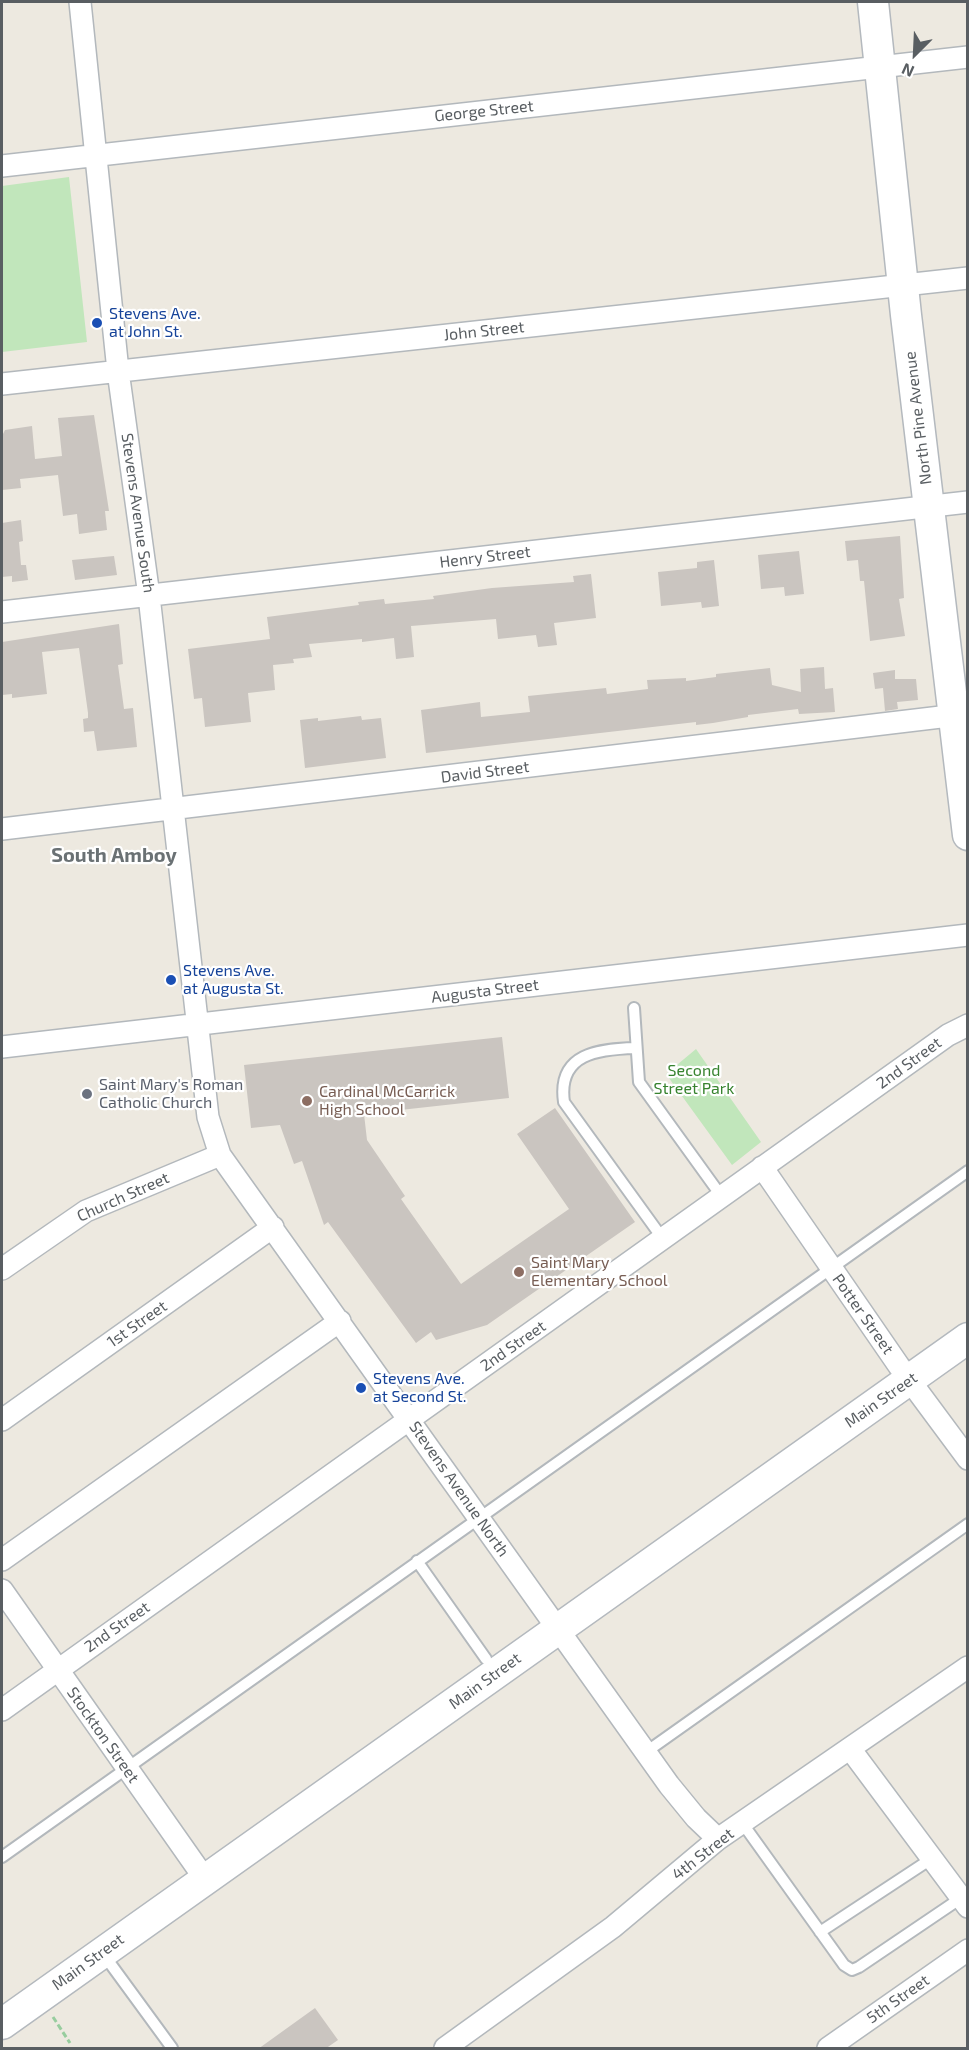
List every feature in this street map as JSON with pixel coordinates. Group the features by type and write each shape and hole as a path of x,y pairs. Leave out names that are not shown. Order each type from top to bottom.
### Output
{"main road":[{"name":"North Pine Avenue","path":"873,2 928,506 961,714 968,835"},
{"name":"Main Street","path":"2,2002 200,1872 553,1622 904,1372 968,1317"},
{"name":"Main Street","path":"904,1372 968,1338"},
{"name":"Main Street","path":"2,2024 102,1952 200,1872 486,1659 553,1622"}],"street":[{"name":"Stevens Avenue South","path":"80,2 118,371 149,596 198,1024"},
{"name":"George Street","path":"2,166 968,57"},
{"name":"John Street","path":"2,384 968,278"},
{"name":"Henry Street","path":"2,612 968,502"},
{"name":"David Street","path":"2,830 961,714"},
{"name":"Augusta Street","path":"2,1047 968,935"},
{"name":"Stevens Avenue North","path":"198,1024 208,1117 220,1155 646,1752 696,1818 718,1839"},
{"name":"2nd Street","path":"2,1710 762,1167 948,1035 968,1024"},
{"name":"Church Street","path":"2,1269 86,1211 220,1155"},
{"name":"Potter Street","path":"762,1167 904,1372 968,1459"},
{"name":"1st Street","path":"2,1420 273,1227"},
{"path":"2,1560 340,1321"},
{"name":"Stockton Street","path":"2,1590 200,1872"},
{"name":"4th Street","path":"457,2045 613,1927 718,1839 851,1750 968,1667"},
{"path":"851,1750 964,1902"},
{"name":"5th Street","path":"828,2049 968,1950"}],"lane":[{"path":"634,1008 639,1082 722,1197"},
{"path":"636,1048 601,1049 572,1064 562,1086 564,1102 663,1239"},
{"path":"2,1857 125,1767 968,1171"},
{"path":"646,1752 968,1524"},
{"path":"417,1561 486,1659"},
{"path":"743,1824 844,1965 852,1970 964,1902"},
{"path":"820,1932 932,1859"},
{"path":"102,1952 172,2049"}],"path":[{"path":"52,2016 70,2043"}],"green space":[{"path":"69,177 87,342 2,352 2,186"},
{"name":"Second Street Park","path":"696,1049 761,1142 732,1165 666,1074"}],"building":[{"path":"94,415 109,511 105,511 107,530 79,534 77,514 63,516 58,475 20,479 21,488 2,490 2,436 5,430 32,426 35,459 62,456 58,418"},
{"path":"21,520 23,541 19,542 21,565 26,565 28,580 12,582 12,576 2,577 2,523"},
{"path":"900,536 904,598 899,599 905,636 870,641 864,581 860,581 858,560 847,561 845,541"},
{"path":"799,551 804,594 785,596 784,587 761,589 758,555"},
{"path":"114,556 117,575 75,580 72,560"},
{"path":"714,560 719,606 702,608 701,602 661,606 658,572 697,568 697,562"},
{"path":"591,574 596,618 554,623 557,645 538,647 536,635 498,639 496,619 411,626 414,657 396,659 394,638 362,642 362,639 309,644 312,657 293,659 294,663 273,665 275,690 248,693 251,722 205,727 202,698 194,699 188,649 270,639 267,617 359,605 358,602 384,599 385,604 434,599 433,596 492,588 574,582 573,576"},
{"path":"119,624 123,664 118,665 124,709 133,708 137,747 97,751 94,731 84,732 83,719 88,718 88,713 79,648 42,652 47,694 12,698 12,694 2,695 2,642"},
{"path":"824,667 825,689 833,688 835,712 799,714 798,709 748,715 748,717 713,723 696,725 696,722 426,753 421,710 480,702 481,717 530,712 528,696 606,688 607,694 648,689 647,680 686,678 686,681 716,677 716,674 770,668 772,685 801,692 800,669"},
{"path":"895,670 895,679 916,679 918,700 897,702 898,709 885,711 883,688 875,689 873,673"},
{"path":"361,716 362,720 381,718 386,758 305,768 300,720 318,718 318,721"},
{"path":"502,1037 509,1098 364,1114 367,1140 405,1196 401,1199 461,1284 569,1209 517,1134 555,1108 635,1222 487,1325 436,1340 431,1332 416,1343 328,1222 324,1225 302,1161 294,1164 280,1125 251,1128 244,1065"},
{"path":"315,2008 338,2040 325,2049 258,2049"}],"place":[{"name":"Stevens Ave. at John St.","path":"97,323"},
{"name":"Stevens Ave. at Augusta St.","path":"171,980"},
{"name":"Saint Mary's Roman Catholic Church","path":"87,1094"},
{"name":"Cardinal McCarrick High School","path":"307,1101"},
{"name":"Saint Mary Elementary School","path":"519,1272"},
{"name":"Stevens Ave. at Second St.","path":"361,1388"}],"district":[{"name":"South Amboy","path":"114,855"}]}
